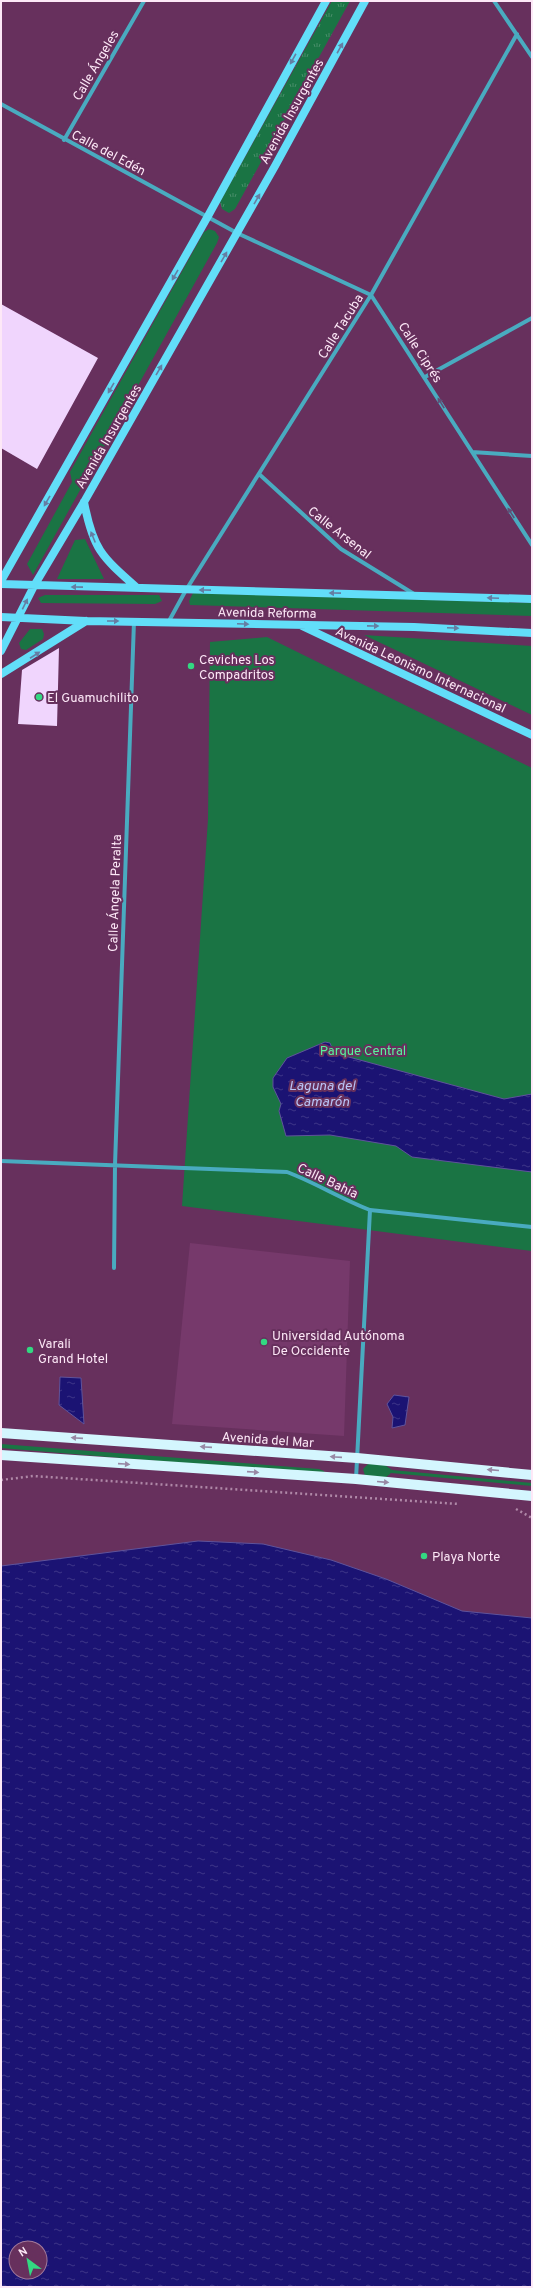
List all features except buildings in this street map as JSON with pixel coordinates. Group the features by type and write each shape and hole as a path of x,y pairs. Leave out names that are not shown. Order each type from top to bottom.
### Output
{"main road":[{"name":"Avenida Insurgentes","path":"1,581 208,216 326,1"},
{"name":"Avenida Insurgentes","path":"1,651 34,586 84,502 237,233 365,1"},
{"path":"84,502 90,531 98,550 110,564 136,588"},
{"name":"Avenida Reforma","path":"1,584 532,599"},
{"name":"Avenida Reforma","path":"1,617 86,621 169,621 429,627 532,633"},
{"path":"1,674 86,621"},
{"name":"Avenida Leonismo Internacional","path":"300,625 532,735"},
{"name":"Avenida del Mar","path":"1,1433 357,1458 532,1475"},
{"path":"1,1455 356,1479 532,1496"}],"street":[{"name":"Calle Ángeles","path":"64,140 144,1"},
{"path":"494,1 532,57"},
{"name":"Calle Tacuba","path":"169,621 186,590 371,295 517,34"},
{"name":"Calle del Edén","path":"1,104 64,140 208,216"},
{"path":"208,216 237,233 371,295"},
{"name":"Calle Ciprés","path":"371,295 532,545"},
{"path":"425,377 532,318"},
{"path":"472,452 532,456"},
{"name":"Calle Arsenal","path":"259,474 341,549 416,595"},
{"name":"Calle Ángela Peralta","path":"114,1268 115,1165 134,621"},
{"name":"Calle Bahía","path":"1,1161 287,1172 311,1181 347,1201 370,1210 532,1227"},
{"path":"356,1479 370,1210"}],"path":[{"path":"1,1480 34,1476 467,1505"},
{"path":"514,1508 532,1518"}],"shaded area":[{"name":"Universidad Autónoma De Occidente","path":"190,1243 350,1261 344,1436 172,1424"}],"green space":[{"path":"332,1 350,1 235,209 229,213 222,209 220,202"},
{"path":"209,229 215,231 219,237 217,243 33,575 27,564 72,482 70,472 204,232"},
{"path":"85,539 104,579 57,579 75,540"},
{"path":"193,593 532,603 532,616 190,605 189,601"},
{"path":"45,595 159,595 162,601 155,604 41,603 38,598"},
{"path":"30,629 42,629 44,634 43,639 26,650 21,649 19,643"},
{"path":"364,635 532,646 532,715"},
{"name":"Parque Central","path":"267,637 532,768 532,1251 182,1206 208,819 210,642"},
{"path":"1,1444 319,1469 324,1471 325,1475 1,1448"},
{"path":"382,1463 392,1470 532,1483 532,1486 391,1473 384,1479 365,1476 363,1469 368,1464"}],"water":[{"name":"Laguna del Camarón","path":"325,1042 330,1043 334,1053 504,1099 532,1094 532,1172 412,1157 396,1146 330,1135 286,1136 279,1111 281,1104 273,1087 273,1078 287,1058"},
{"path":"60,1377 81,1378 84,1424 59,1405"},
{"path":"394,1395 409,1397 405,1425 392,1428 393,1417 387,1404"},
{"path":"198,1541 263,1544 331,1560 386,1579 462,1611 532,1618 532,2287 1,2287 1,1566"}],"place":[{"name":"Ceviches Los Compadritos","path":"191,666"},
{"name":"El Guamuchilito","path":"39,697"},
{"name":"Universidad Autónoma De Occidente","path":"264,1342"},
{"name":"Varali Grand Hotel","path":"30,1350"},
{"name":"Playa Norte","path":"424,1556"}]}
